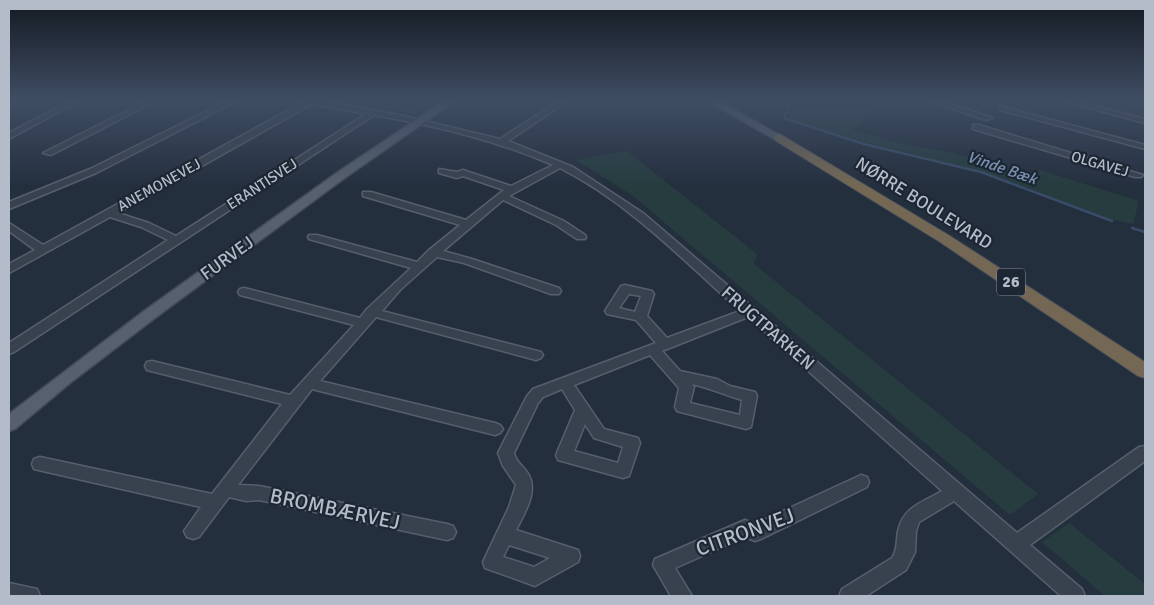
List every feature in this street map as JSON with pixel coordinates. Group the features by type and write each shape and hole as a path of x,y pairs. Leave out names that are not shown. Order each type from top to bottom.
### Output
{"highway":[{"name":"NØRRE BOULEVARD","path":"780,138 945,239 1145,371"}],"main road":[{"name":"FURVEJ","path":"9,424 72,373 198,279 407,129"},
{"name":"NØRRE BOULEVARD","path":"764,129 780,138"},
{"name":"NØRRE BOULEVARD","path":"766,129 780,138"}],"street":[{"path":"9,136 22,129"},
{"path":"48,153 96,129"},
{"path":"9,206 93,171 177,129"},
{"name":"ANEMONEVEJ","path":"9,269 260,129"},
{"name":"ERANTISVEJ","path":"9,349 347,129"},
{"name":"FRUGTPARKEN","path":"458,129 501,142 559,164 602,189 639,216 1075,596"},
{"path":"501,142 521,129"},
{"name":"OLGAVEJ","path":"974,129 1138,175"},
{"name":"OLGAVEJ","path":"1081,129 1143,146"},
{"path":"193,531 292,401 371,312 466,223 507,192 559,164"},
{"path":"442,171 457,175 463,173 507,192 581,237"},
{"path":"368,194 466,223"},
{"path":"108,214 146,225 176,240"},
{"path":"9,226 42,250"},
{"path":"313,237 418,266"},
{"path":"433,252 468,261 555,291"},
{"path":"244,292 362,323"},
{"path":"371,312 536,355"},
{"path":"504,535 525,489 524,480 507,460 506,454 532,400 545,390 749,312"},
{"path":"640,317 676,375 687,387 682,407 746,423 750,396 726,390 717,384 676,375"},
{"path":"152,366 292,401"},
{"path":"565,382 599,434 632,443 623,471 564,455 583,410"},
{"path":"308,383 495,429"},
{"path":"1015,544 1145,452"},
{"name":"BROMBÆRVEJ","path":"40,464 219,495 258,493 447,532"},
{"name":"CITRONVEJ","path":"682,596 662,565 745,528 755,533 861,482"},
{"path":"849,596 899,564 906,552 907,530 912,518 955,492"},
{"path":"9,592 30,596"}],"green space":[{"path":"824,129 852,129 890,141 953,153 1026,175 1040,170 1139,201 1133,224 1113,220 982,171 864,142"},
{"path":"627,151 757,254 754,264 1038,494 1010,515 633,196 576,160"},
{"path":"1069,523 1145,584 1145,596 1105,596 1042,542"}],"waterway":[{"name":"Vinde Bæk","path":"819,129 864,144 981,172 1112,221"},
{"name":"Vinde Bæk","path":"1132,228 1145,232"}]}
